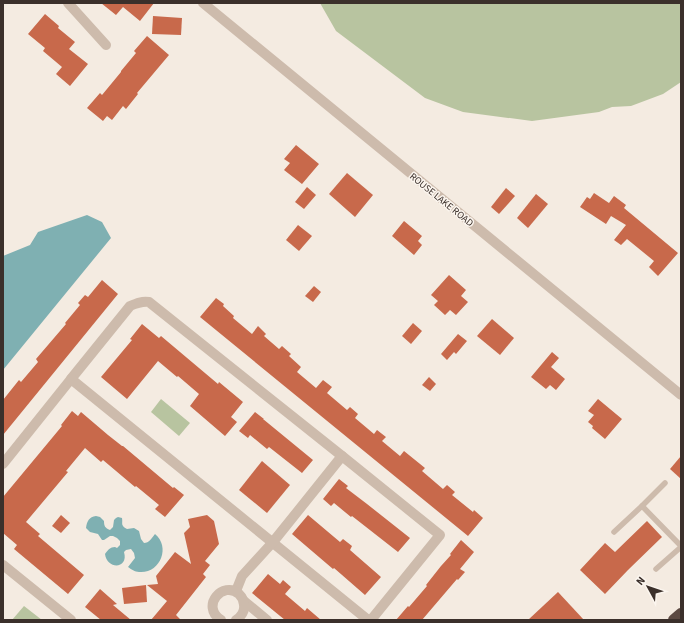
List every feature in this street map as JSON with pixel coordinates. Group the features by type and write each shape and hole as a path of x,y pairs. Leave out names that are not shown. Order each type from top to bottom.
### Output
{"highway":[{"path":"674,620 681,614"}],"street":[{"path":"68,3 106,45"},
{"name":"ROUSE LAKE ROAD","path":"203,3 681,395"},
{"path":"3,464 130,306 138,303 149,302 440,535 371,620"},
{"path":"71,379 368,620"},
{"path":"236,591 242,576 272,542 342,456"},
{"path":"3,565 71,620"},
{"path":"215,618 212,608 213,602 220,592 226,590 236,591 244,601 267,620"},
{"path":"236,620 242,614 244,601"}],"lane":[{"path":"614,532 664,483"},
{"path":"642,506 681,547 656,569"}],"green space":[{"path":"320,3 681,3 681,82 663,94 631,106 612,107 599,112 532,121 463,112 425,98 336,31"},
{"path":"161,399 190,423 179,436 151,412"},
{"path":"24,606 42,620 12,620"}],"water":[{"path":"87,215 102,222 111,238 3,370 3,256 30,245 38,232"},
{"path":"96,516 100,517 104,521 105,527 110,530 113,527 114,520 116,518 122,518 123,526 127,529 134,528 139,531 141,539 144,543 152,539 155,534 160,539 163,552 158,564 153,569 138,572 128,567 135,558 131,549 124,552 125,558 121,564 113,565 110,563 105,554 110,548 117,548 120,545 120,541 113,536 102,540 98,534 90,532 86,528 89,520"}],"building":[{"path":"101,3 154,3 140,21 123,7 116,15"},
{"path":"45,14 59,26 58,28 75,42 69,49 88,64 70,86 56,74 62,67 43,51 45,48 28,34"},
{"path":"153,16 182,18 181,35 152,34"},
{"path":"147,36 169,55 137,93 138,94 126,109 123,106 112,120 107,116 103,121 87,108 100,93 102,95 136,53 134,51"},
{"path":"296,145 319,164 302,184 284,170 290,163 284,159"},
{"path":"347,173 373,195 355,217 329,194"},
{"path":"307,187 316,195 304,209 295,202"},
{"path":"506,188 515,196 499,214 491,207"},
{"path":"594,193 609,203 614,196 626,205 624,208 678,253 658,276 649,267 654,261 627,239 621,245 614,240 626,225 611,216 606,224 580,207 587,197 590,199"},
{"path":"536,194 548,204 528,228 517,218"},
{"path":"404,221 422,236 418,241 422,245 414,255 392,236"},
{"path":"298,225 312,236 299,251 286,240"},
{"path":"449,275 466,290 461,296 468,302 456,315 450,310 445,315 434,305 438,301 431,295"},
{"path":"102,280 118,294 3,435 3,400 19,380 21,382 38,362 36,359 66,324 65,323 80,305 78,303 85,295 88,297"},
{"path":"314,286 321,292 313,302 305,296"},
{"path":"216,298 224,304 223,306 234,316 233,318 252,334 258,326 266,334 264,336 279,349 282,346 291,354 289,356 301,367 297,372 316,388 323,380 332,387 327,393 347,410 350,407 358,414 355,418 374,434 377,430 386,437 382,441 400,456 404,451 425,468 422,471 443,489 447,485 455,492 452,495 483,518 468,536 200,317"},
{"path":"492,319 514,338 500,355 477,336"},
{"path":"413,323 422,331 411,344 402,336"},
{"path":"142,324 159,338 161,336 218,384 219,382 243,402 231,417 237,422 225,436 190,406 199,394 158,361 127,399 101,377 132,340 130,339"},
{"path":"458,334 467,341 456,354 454,352 447,360 441,354"},
{"path":"552,352 559,358 551,367 565,379 556,390 550,385 546,389 531,377"},
{"path":"429,377 436,384 430,391 422,385"},
{"path":"598,399 622,419 605,439 592,428 593,426 588,422 594,415 588,411"},
{"path":"72,411 78,416 81,412 173,488 174,487 184,495 165,517 155,509 159,505 103,460 101,462 85,448 66,471 68,472 26,522 40,534 38,536 84,575 68,594 14,549 17,545 3,533 3,497 62,426 61,425"},
{"path":"255,412 313,460 302,473 269,447 267,449 250,435 248,438 239,431"},
{"path":"681,456 681,479 670,469"},
{"path":"262,461 290,485 267,513 239,490"},
{"path":"339,479 348,486 346,488 410,538 398,552 334,503 331,506 323,499"},
{"path":"61,515 70,523 61,533 52,526"},
{"path":"207,515 214,521 219,544 205,561 210,565 203,574 206,577 176,615 181,620 151,620 167,601 147,585 158,584 156,576 175,552 191,564 184,533 190,527 188,519"},
{"path":"308,515 340,542 343,539 352,546 350,550 381,577 365,595 292,534"},
{"path":"647,521 662,537 605,594 580,570 605,543 615,552"},
{"path":"461,540 474,552 460,569 465,572 458,580 457,579 422,620 396,620 427,586 426,585 451,555 450,554"},
{"path":"268,574 280,584 283,580 291,587 285,594 305,611 307,608 321,620 285,620 252,593"},
{"path":"146,585 147,602 124,604 122,588"},
{"path":"100,589 117,604 113,605 131,620 101,620 85,607"},
{"path":"558,592 584,620 528,620"}]}
